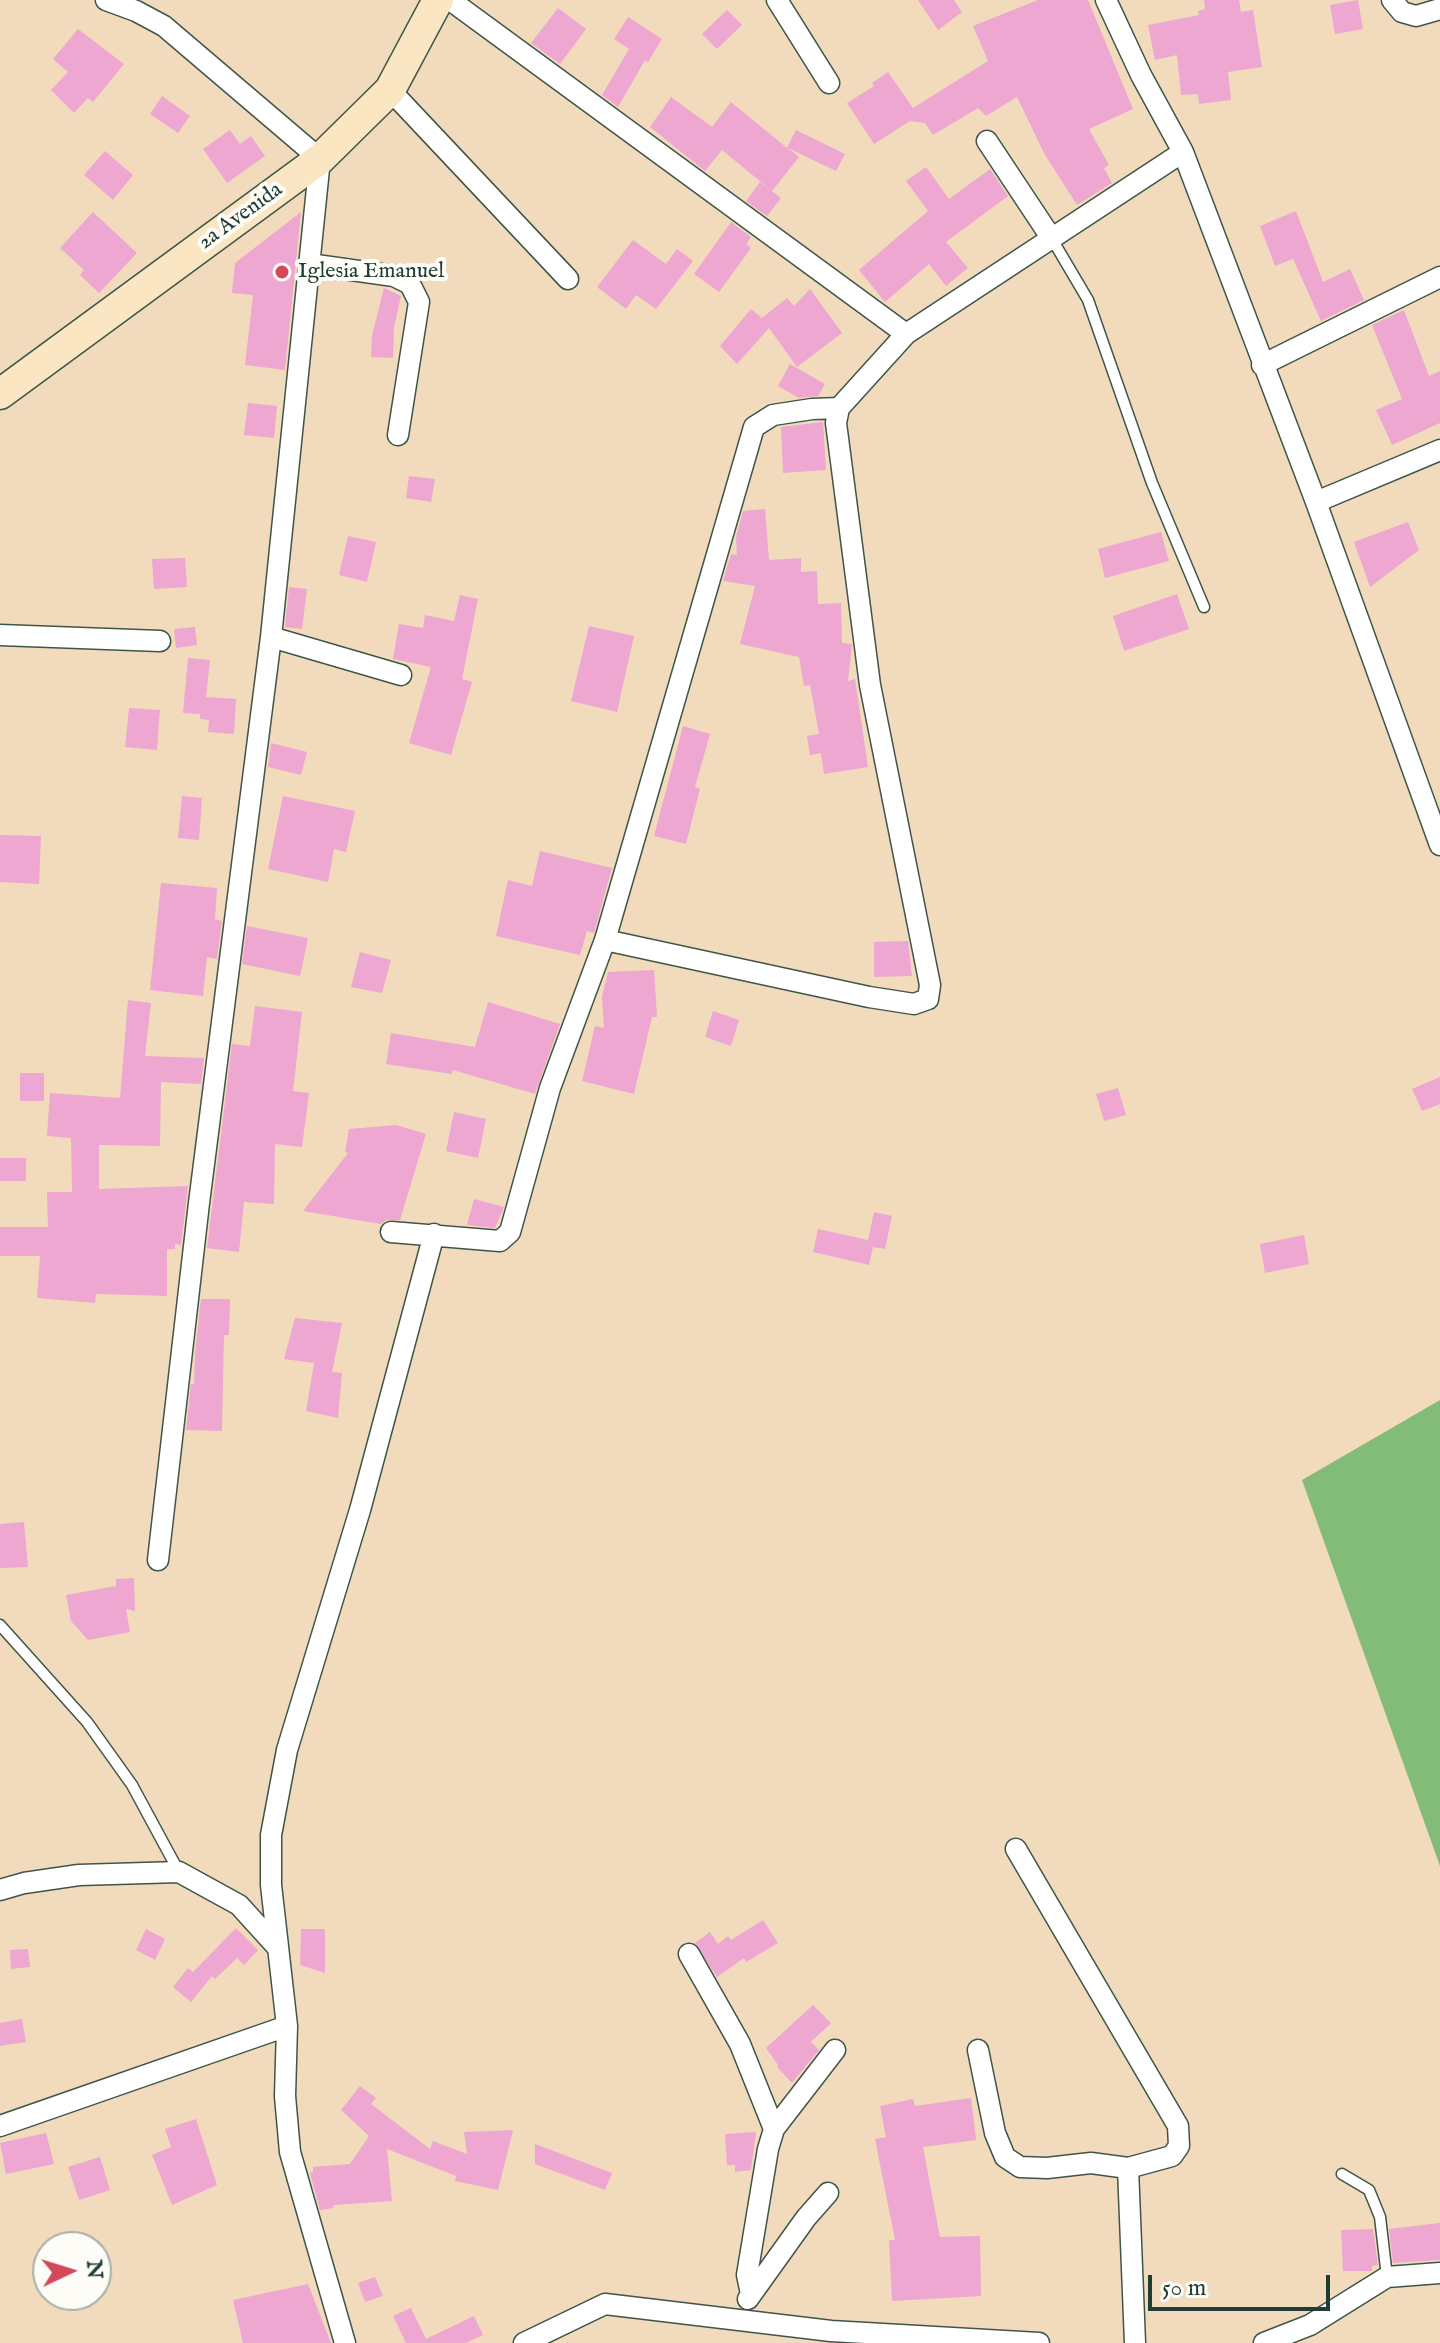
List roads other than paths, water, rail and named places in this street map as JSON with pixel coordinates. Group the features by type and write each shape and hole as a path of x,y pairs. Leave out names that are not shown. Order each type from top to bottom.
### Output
{"street":[{"path":"106,0 164,26 320,159 271,637 199,1203 158,1560"},
{"name":"2a Avenida","path":"0,394 320,159 390,90 438,0"},
{"path":"450,0 906,334"},
{"path":"777,0 829,83"},
{"path":"1106,0 1141,75 1183,152 1316,502 1440,845"},
{"path":"1392,0 1402,12 1416,16 1440,9"},
{"path":"390,90 568,279"},
{"path":"987,141 1052,239"},
{"path":"605,940 869,997 914,1004 928,999 930,985 870,685 836,423 839,408 906,334 1183,152"},
{"path":"309,264 394,276 410,284 419,302 398,435"},
{"path":"1262,365 1440,277"},
{"path":"391,1232 500,1241 510,1232 550,1088 605,940 754,427 773,415 839,408"},
{"path":"1316,502 1440,450"},
{"path":"0,635 160,641"},
{"path":"271,637 401,675"},
{"path":"345,2343 290,2152 285,2096 287,2026 271,1885 271,1835 287,1750 360,1510 434,1234"},
{"path":"978,2050 995,2133 1005,2157 1020,2167 1047,2168 1091,2163 1128,2168 1172,2156 1179,2146 1178,2126 1016,1849"},
{"path":"0,1890 24,1883 79,1875 179,1872 239,1905 278,1948"},
{"path":"689,1954 740,2044 774,2129"},
{"path":"0,2126 287,2026"},
{"path":"751,2294 747,2275 774,2129 835,2050"},
{"path":"1128,2168 1135,2343"},
{"path":"738,2320 751,2294 828,2193"},
{"path":"1264,2343 1310,2325 1387,2277 1440,2273"},
{"path":"524,2343 605,2304 831,2331 1039,2343"}],"lane":[{"path":"1052,239 1088,300 1152,483 1204,607"},
{"path":"0,1625 87,1722 132,1785 179,1872"},
{"path":"1342,2174 1369,2190 1380,2217 1387,2277"}],"place":[{"name":"Iglesia Emanuel","path":"282,272"}]}
